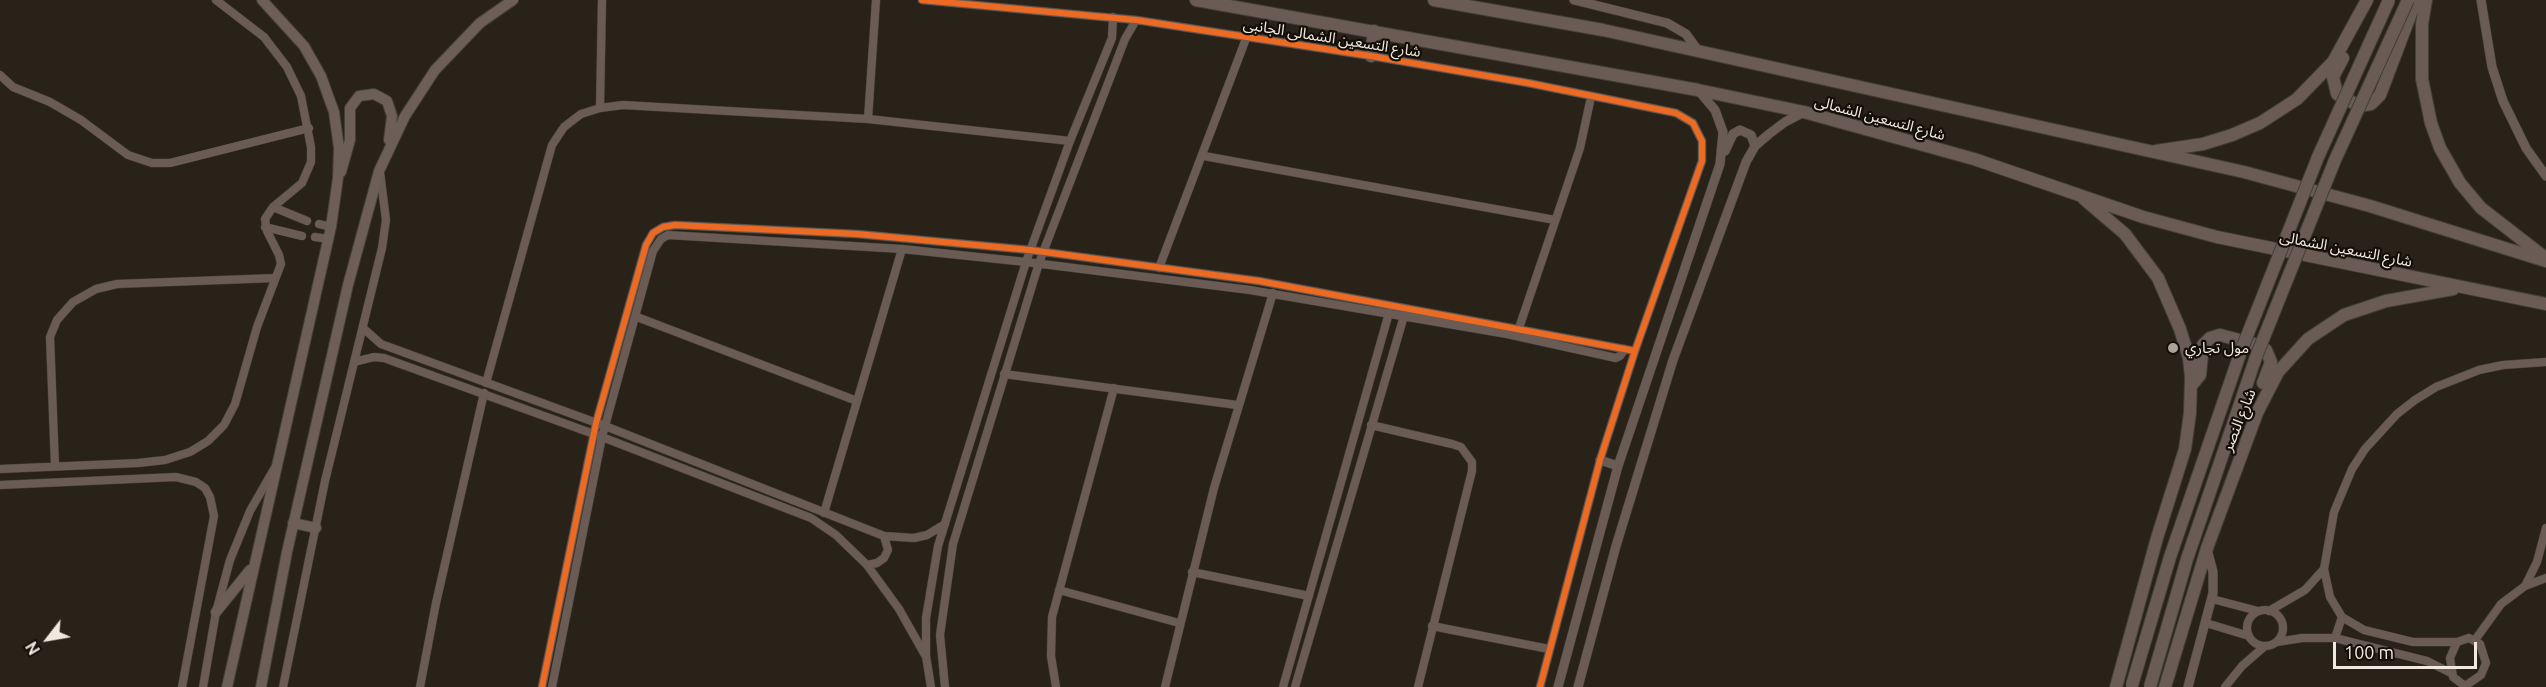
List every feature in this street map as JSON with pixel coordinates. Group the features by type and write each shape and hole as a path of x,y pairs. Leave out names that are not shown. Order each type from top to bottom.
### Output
{"main road":[{"path":"227,687 252,567 331,227 338,178 339,148 334,112 321,76 304,46 262,0"},
{"path":"261,687 293,523 348,285 379,171 405,116 435,70 480,23 513,0"},
{"name":"شارع التسعين الشمالى","path":"1196,0 1698,90 1804,112 1974,159 2076,192 2143,217 2238,242 2546,304"},
{"name":"شارع التسعين الشمالى","path":"1434,0 1603,30 2308,188 2546,260"},
{"path":"2146,152 2218,140 2266,119 2296,99 2317,81 2346,40 2367,0"},
{"path":"2131,686 2174,546 2241,351 2318,157 2389,0"},
{"path":"2150,687 2187,559 2256,357 2336,160 2408,0"},
{"path":"2346,40 2346,50 2333,77 2333,87 2342,100 2359,106 2367,105 2380,94 2416,0"},
{"path":"2426,0 2421,42 2422,79 2431,123 2440,148 2460,183 2481,208 2546,260"},
{"path":"1371,56 1374,31"},
{"path":"338,178 348,151 350,108 355,99 364,94 379,95 390,106 392,116 387,152"},
{"path":"2076,192 2125,234 2158,278 2186,346 2191,386 2185,449 2157,538 2116,687"},
{"name":"شارع النصر","path":"2165,687 2207,548 2257,413 2270,385 2287,360 2308,339 2331,322 2379,303 2468,287"},
{"path":"2191,386 2200,371 2202,349 2210,338 2225,335 2258,345 2268,353 2271,362 2256,400 2257,413"},
{"path":"293,523 316,528"},
{"path":"216,612 252,567"}],"street":[{"path":"0,469 138,464 165,460 190,452 208,441 224,425 235,404 280,258 266,227 267,215 273,207 302,183 311,162 309,128 301,96 287,67 264,37 216,0"},
{"path":"600,108 602,0"},
{"path":"868,118 876,0"},
{"name":"شارع التسعين الشمالى الجانبى","path":"922,0 1113,17 1247,36 1528,83 1676,113 1685,117 1699,132 1703,151 1702,161 1635,351"},
{"path":"1575,0 1596,3 1667,23 1686,34 1699,52"},
{"path":"2481,0 2492,67 2503,101 2522,141 2546,176"},
{"path":"931,687 926,656 928,592 945,524 1026,261 1070,141 1112,38 1113,17"},
{"path":"945,687 940,635 953,543 1039,263 1125,39 1136,20"},
{"path":"1159,268 1204,156 1247,36"},
{"path":"0,75 13,87 50,102 81,120 128,155 152,163 170,163 309,128"},
{"path":"1698,90 1715,110 1723,132 1720,164"},
{"path":"1519,328 1582,141 1591,97"},
{"path":"486,383 552,145 564,127 581,114 600,108 623,105 868,118 1070,141"},
{"path":"1578,687 1616,546 1673,360 1746,162 1755,146 1785,122 1804,112"},
{"path":"1558,687 1618,466 1720,164 1736,132 1748,132 1755,146"},
{"path":"1204,156 1555,220"},
{"path":"283,687 316,528 382,248 386,220 384,193 379,171"},
{"path":"273,207 307,221"},
{"path":"319,224 331,227"},
{"path":"542,687 593,433 646,245 653,233 663,227 675,225 857,234 1030,250 1333,294 1635,351 1600,460 1540,687"},
{"path":"266,227 302,236"},
{"path":"552,687 602,436 637,317 653,251 657,243 668,235 902,249 1026,261 1273,293 1389,313 1616,358 1625,349"},
{"path":"315,237 328,239"},
{"path":"824,513 902,249"},
{"path":"55,466 50,338 57,320 74,302 96,289 117,284 275,278"},
{"path":"1165,687 1179,622 1237,405 1273,293"},
{"path":"1331,303 1333,294"},
{"path":"1283,687 1389,313"},
{"path":"1295,687 1404,316"},
{"path":"637,317 857,401"},
{"path":"363,328 381,344 605,426 884,536 914,538 927,535 945,524"},
{"path":"354,362 374,357 384,358 602,436 811,518 836,535 867,565 900,609 926,656"},
{"path":"2457,642 2450,658 2451,673 2456,681 2465,686 2481,675 2486,663 2484,650 2475,640 2469,638 2457,642 2413,642 2364,630 2342,617 2330,597 2324,569 2328,536 2342,490 2365,449 2397,414 2436,387 2457,377 2503,365 2546,363"},
{"path":"1005,374 1237,405"},
{"path":"1056,687 1051,637 1059,590 1114,388"},
{"path":"420,687 436,603 484,393"},
{"path":"1371,425 1461,447 1472,462 1472,471 1418,687"},
{"path":"1600,460 1618,466"},
{"path":"203,687 216,612 238,541 250,511 276,465"},
{"path":"0,485 176,477 196,482 205,488 210,496 214,516 182,687"},
{"path":"2525,586 2537,562 2546,528"},
{"path":"867,565 878,563 884,558 888,550 884,536"},
{"path":"2188,687 2212,599 2213,572 2207,548"},
{"path":"2212,599 2258,612 2269,611 2305,590 2324,569"},
{"path":"1192,573 1309,596"},
{"path":"2475,640 2501,604 2525,586 2546,578"},
{"path":"1059,590 1179,622"},
{"path":"2269,611 2276,614 2283,628 2277,642"},
{"path":"2258,612 2248,622 2249,636 2253,642 2265,646"},
{"path":"2335,638 2342,617"},
{"path":"2206,623 2249,636"},
{"path":"1432,626 1549,649"},
{"path":"2225,687 2242,666 2265,646 2302,638 2335,638 2427,661 2451,673"},
{"path":"285,677 291,687"}],"cycle path":[{"path":"922,0 1136,20 1371,56 1528,83 1676,113 1693,123 1702,141 1702,161 1635,351 1600,460 1540,687"},
{"path":"542,687 596,423 646,245 653,233 663,227 675,225 857,234 1030,250 1259,281 1635,351"}],"place":[{"name":"مول تجاري","path":"2173,348"}]}
